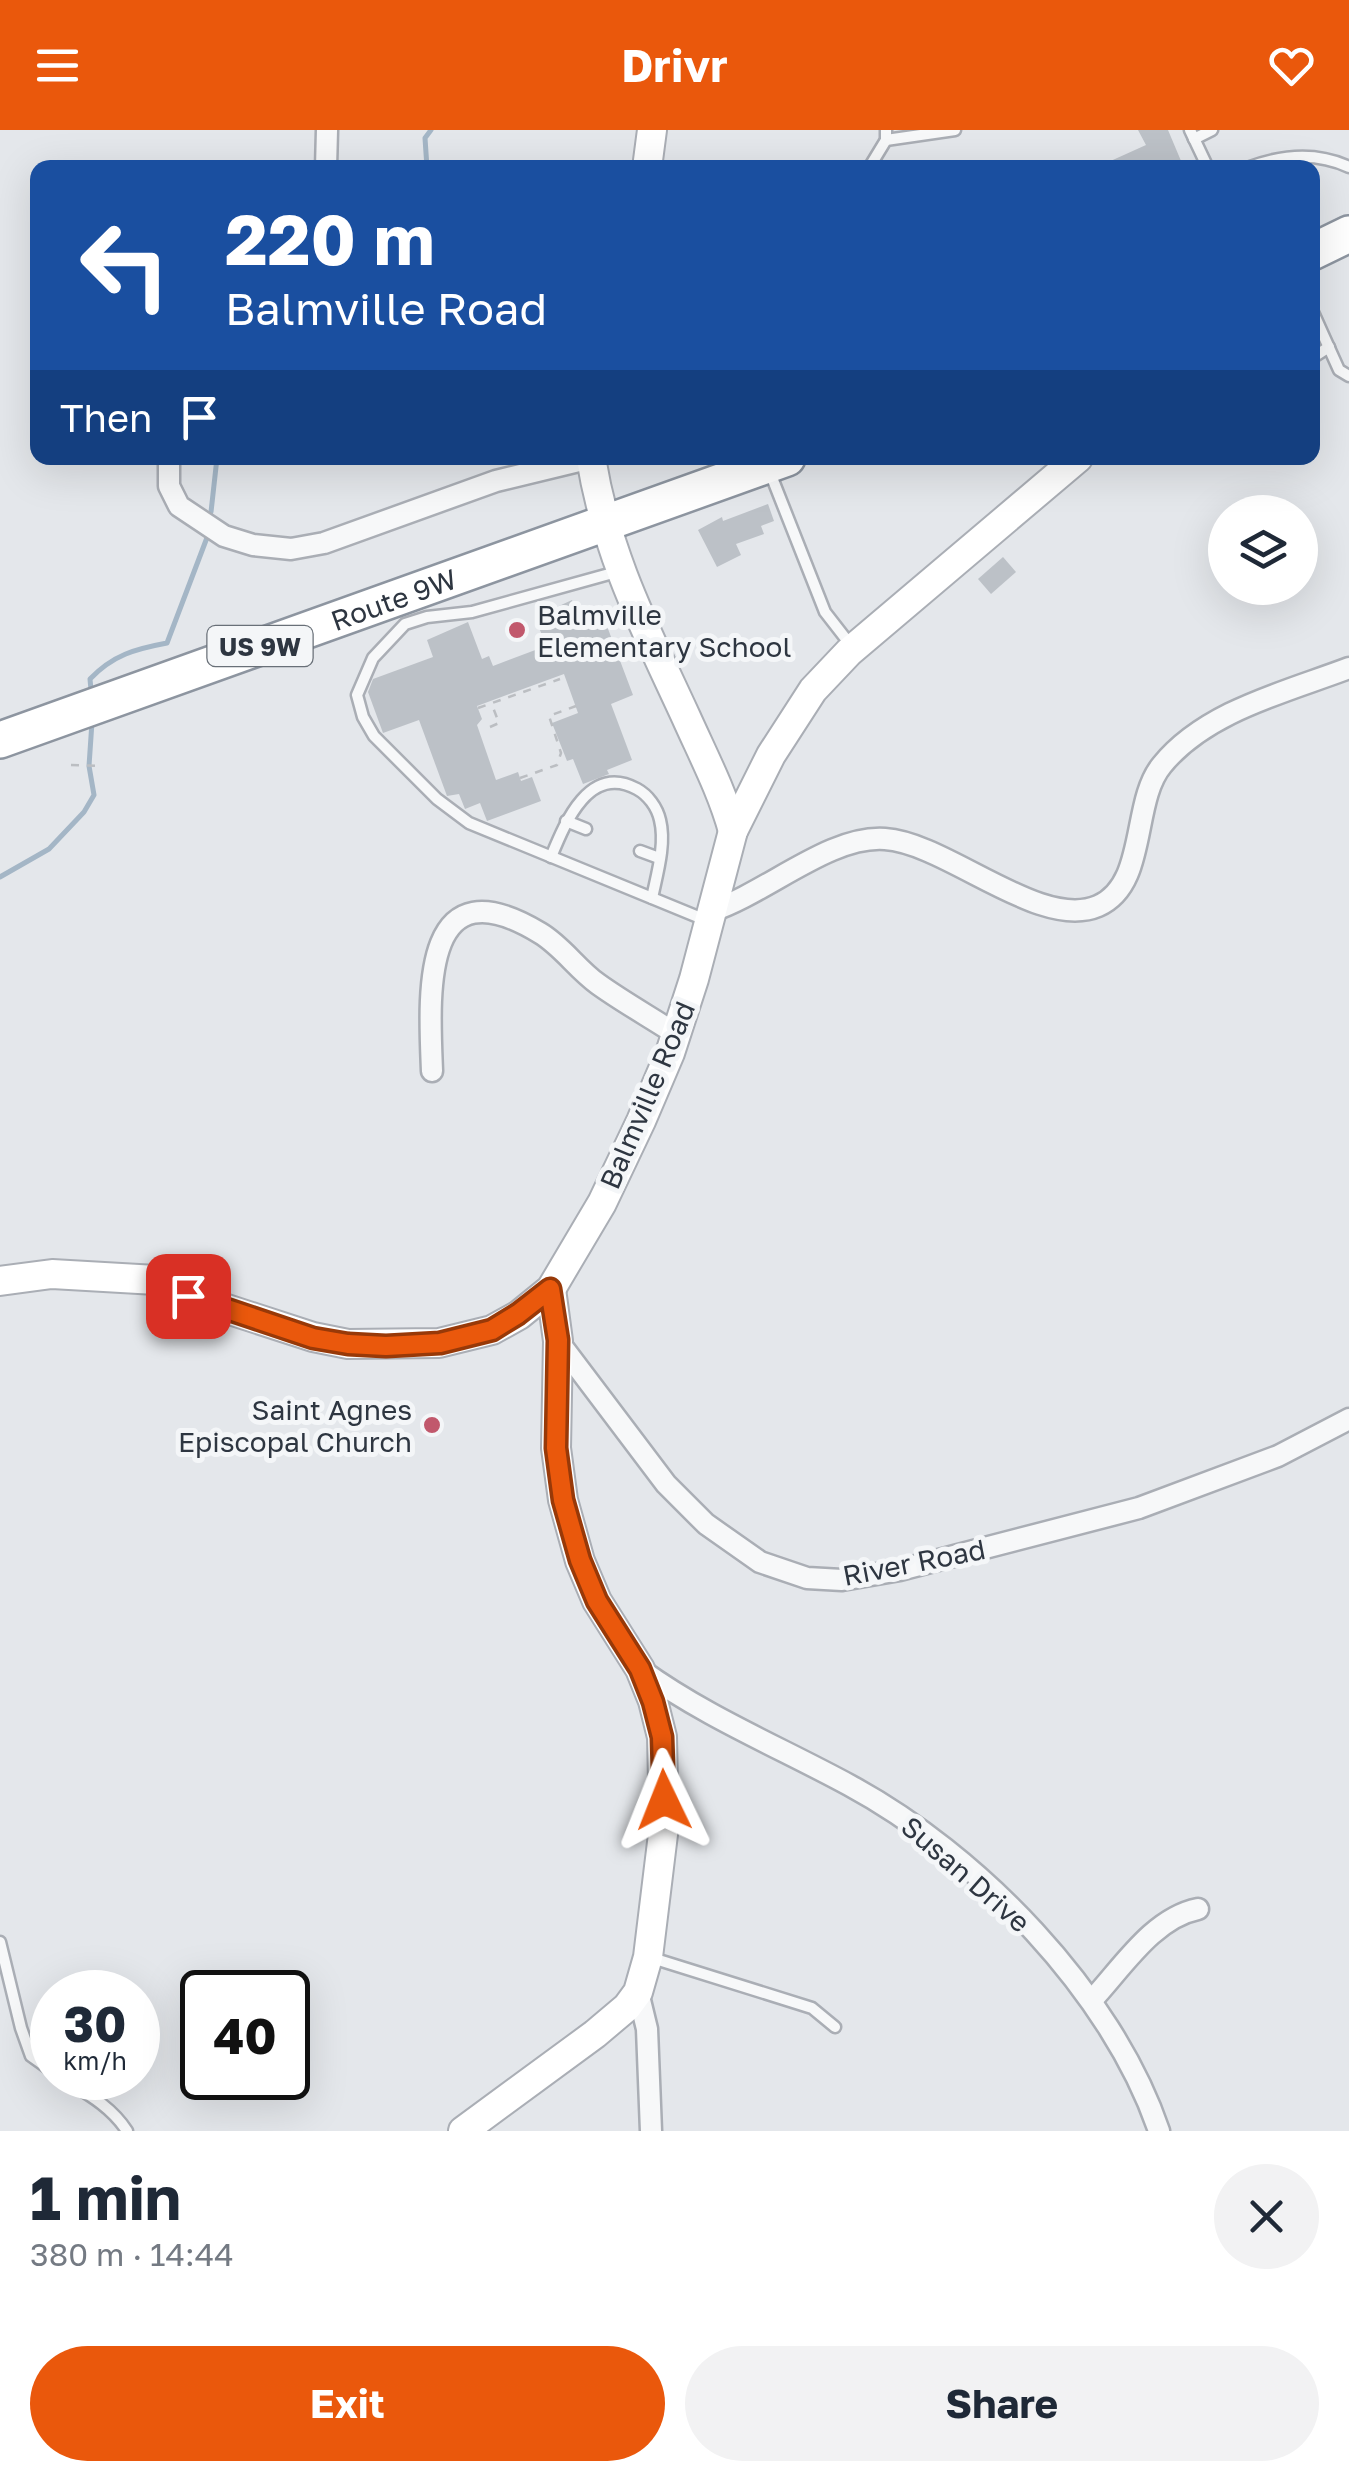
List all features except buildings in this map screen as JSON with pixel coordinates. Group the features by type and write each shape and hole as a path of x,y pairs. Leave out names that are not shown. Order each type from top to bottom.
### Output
{"highway":[{"path":"1320,248 1349,234"},
{"name":"Route 9W","path":"0,740 766,465"}],"street":[{"path":"326,160 327,130"},
{"path":"647,160 652,130"},
{"path":"169,465 170,486 179,506 189,513 224,536 253,545 291,549 324,543 496,481 562,465"},
{"path":"592,465 603,523 620,571 716,782 732,831"},
{"name":"Balmville Road","path":"0,1281 52,1274 156,1280 188,1296 313,1338 348,1344 440,1343 492,1330 518,1314 550,1289 602,1202 641,1121 676,1034 732,831 771,754 813,690 853,648 1070,465"},
{"path":"710,916 831,849 855,840 883,838 930,852 1060,910 1075,912 1101,905 1114,894 1131,867 1149,785 1178,747 1232,713 1349,668"},
{"path":"432,1071 429,1000 437,948 449,926 467,914 492,913 542,933 596,983 676,1034"},
{"path":"463,2131 595,2034 628,2006 638,1992 648,1957 664,1826 662,1737 653,1702 640,1669 597,1601 580,1560 563,1500 556,1448 558,1340 550,1289"},
{"name":"River Road","path":"558,1340 666,1484 706,1524 760,1562 807,1578 842,1580 900,1570 1138,1508 1278,1456 1349,1419"},
{"name":"Susan Drive","path":"640,1669 671,1692 894,1812 944,1848 1006,1905 1092,2000 1144,2089 1159,2131"},
{"path":"1092,2000 1160,1926 1181,1912 1198,1909"},
{"path":"638,1992 647,2029 651,2131"}],"lane":[{"path":"873,160 886,135 955,130"},
{"path":"1204,160 1192,134 1212,130"},
{"path":"1274,160 1291,155 1333,159 1349,166"},
{"path":"1320,327 1340,370 1349,376"},
{"path":"1320,353 1329,347"},
{"path":"778,465 825,612 853,648"},
{"path":"620,571 472,612 427,617 405,624 373,658 357,695 364,717 388,752 470,823 652,898 710,916"},
{"path":"551,857 571,810 596,788 626,784 653,803 660,818 652,898"},
{"path":"566,822 586,829"},
{"path":"640,851 659,858"},
{"path":"0,1942 30,2051"},
{"path":"648,1957 812,2008 835,2026"},
{"path":"96,2100 119,2118 126,2131"}],"path":[{"path":"478,708 560,679"},
{"path":"490,727 499,723 492,703"},
{"path":"520,778 557,765 561,753 549,716 576,706"},
{"path":"71,765 100,766"}],"waterway":[{"path":"426,160 425,138 431,130"},
{"path":"211,512 216,465"},
{"path":"91,690 90,679 116,659 167,643 208,535"},
{"path":"0,877 49,849 84,812 94,795 89,766 92,722"}],"place":[{"name":"Balmville Elementary School","path":"517,630"},
{"name":"Saint Agnes Episcopal Church","path":"432,1425"}],"route":[{"path":"188,1296 313,1338 386,1346 440,1343 492,1330 550,1289 558,1340 556,1448 563,1500 580,1560 597,1601 640,1669 653,1702 662,1737 664,1800"}]}
